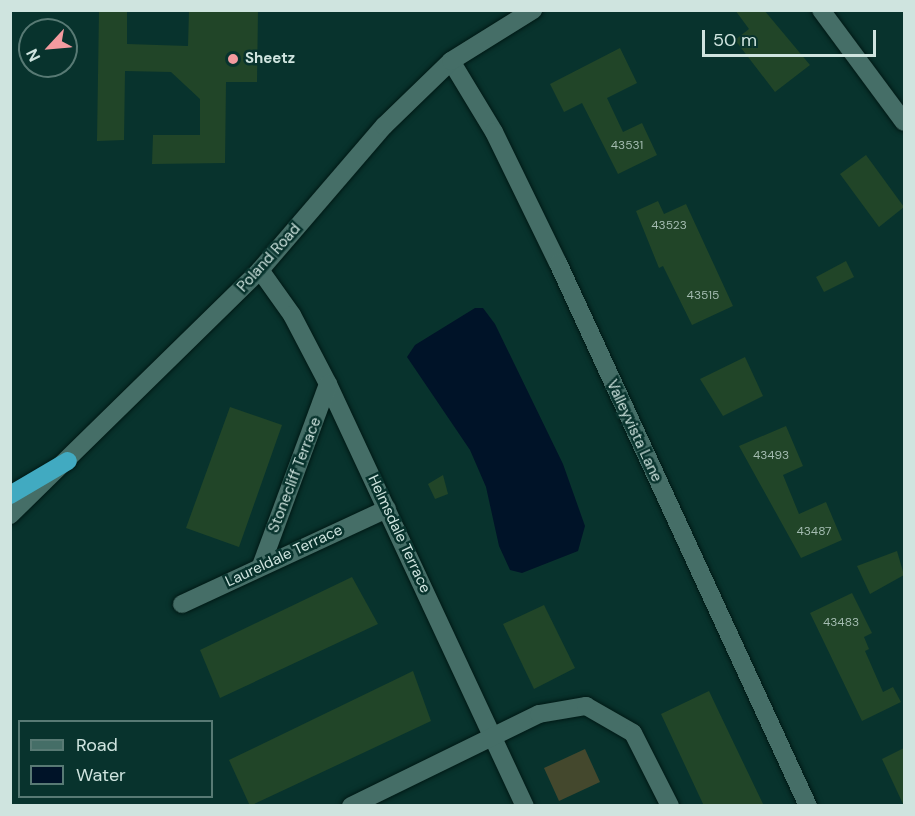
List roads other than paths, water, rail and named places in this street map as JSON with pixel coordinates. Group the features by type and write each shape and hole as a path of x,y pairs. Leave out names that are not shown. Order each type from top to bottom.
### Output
{"highway":[{"path":"10,495 68,461"}],"street":[{"name":"Poland Road","path":"10,515 68,461 260,270 384,126 451,61 533,10"},
{"path":"821,10 904,122"},
{"name":"Valleyvista Lane","path":"451,61 494,132 553,254 808,806"},
{"name":"Helmsdale Terrace","path":"260,270 292,315 328,384 525,806"},
{"name":"Stonecliff Terrace","path":"261,566 328,384"},
{"name":"Laureldale Terrace","path":"182,604 387,509"},
{"path":"351,806 553,709 586,706 603,712 633,733 670,806"}],"water":[{"path":"475,308 483,308 495,324 563,464 585,526 578,551 522,573 510,570 499,546 486,487 470,450 407,357 415,345"}],"place":[{"name":"Sheetz","path":"233,59"}]}
